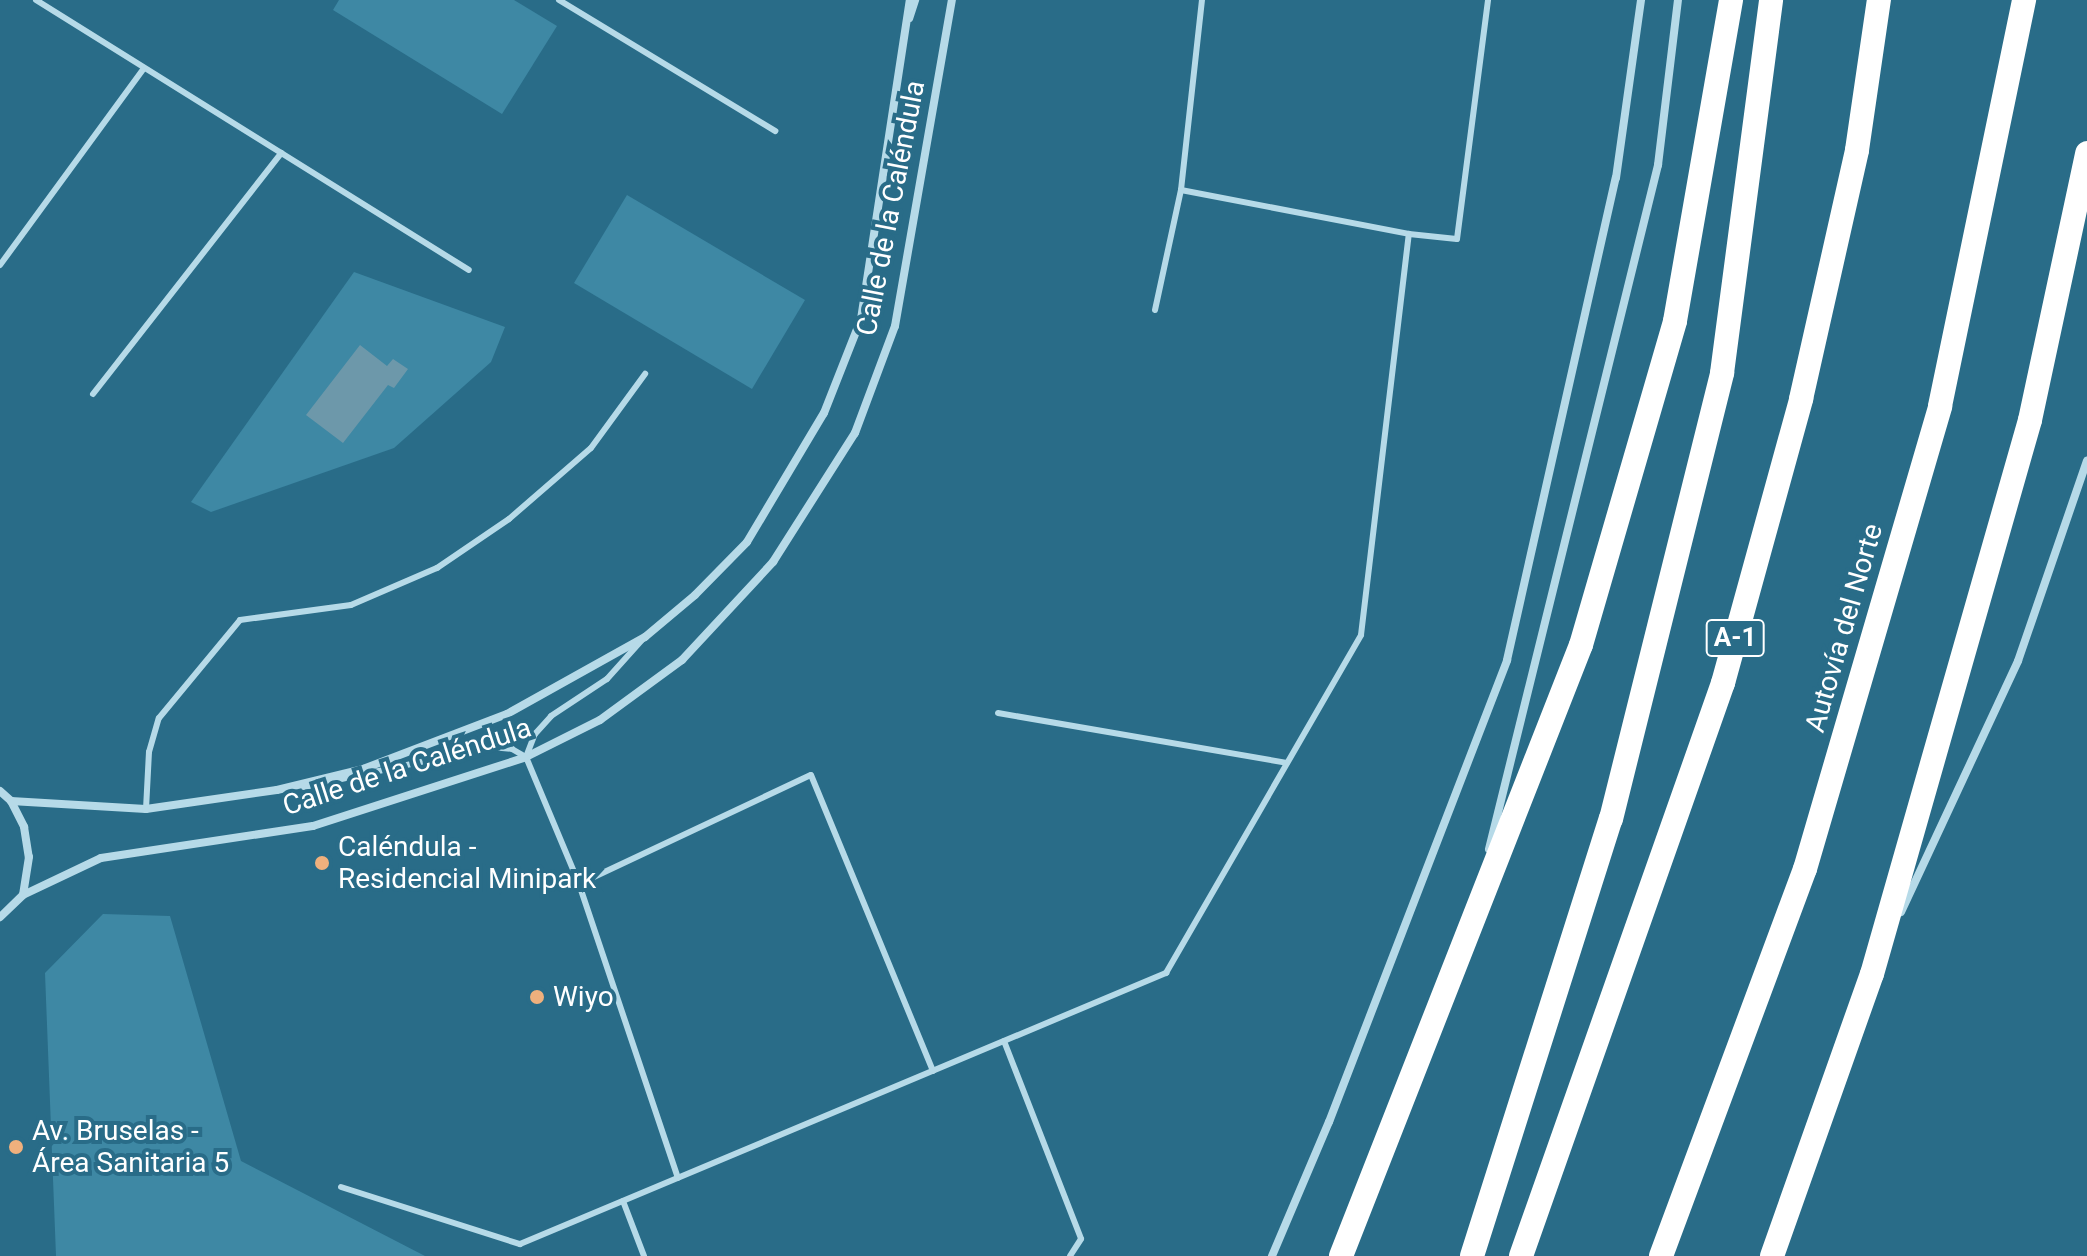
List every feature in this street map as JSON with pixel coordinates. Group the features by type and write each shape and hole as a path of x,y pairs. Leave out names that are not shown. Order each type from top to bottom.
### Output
{"highway":[{"path":"1341,1256 1581,645 1675,321 1731,0"},
{"path":"1472,1256 1611,819 1722,373 1771,0"},
{"name":"A-1","path":"1521,1256 1723,683 1805,383 1857,150 1879,0"},
{"name":"Autovía del Norte","path":"1661,1256 1805,869 1940,406 2024,0"},
{"path":"1772,1256 1872,974 2030,420 2087,153"}],"street":[{"name":"Calle de la Caléndula","path":"11,801 146,809 277,790 363,769 507,714 645,637 695,595 747,542 824,413 861,319 904,40 913,0"},
{"name":"Calle de la Caléndula","path":"0,917 23,895 101,858 313,826 526,757 600,720 682,660 773,562 855,433 895,326 952,0"},
{"path":"1272,1256 1329,1122 1507,660 1616,178 1641,0"},
{"path":"1472,918 1658,165 1678,0"},
{"path":"1872,974 2018,661 2087,461"},
{"path":"0,791 11,801 24,827 29,857 23,895"}],"lane":[{"path":"36,0 469,270"},
{"path":"559,0 775,131"},
{"path":"1155,310 1181,190 1202,0"},
{"path":"1181,190 1409,234 1457,239 1488,0"},
{"path":"0,265 144,68"},
{"path":"93,394 281,153"},
{"path":"341,1187 520,1244 1166,973 1361,635 1409,234"},
{"path":"146,809 149,752 159,718 240,620 351,605 437,568 509,519 591,448 645,374"},
{"path":"526,757 535,734 551,716 607,679 626,662 645,637"},
{"path":"998,713 1287,763"},
{"path":"277,790 325,784 491,747 512,749 526,757 579,884 678,1178"},
{"path":"579,884 811,775 933,1071"},
{"path":"1004,1041 1081,1239 1070,1256"},
{"path":"623,1201 644,1256"}],"shaded area":[{"path":"339,0 514,0 557,26 502,114 333,10"},
{"path":"627,195 805,300 752,389 574,283"},
{"path":"354,272 505,327 491,362 394,448 211,512 191,502"},
{"path":"360,345 387,366 393,359 408,369 394,388 388,385 343,443 306,415"},
{"path":"103,914 170,916 241,1161 425,1256 56,1256 45,973"}],"place":[{"name":"Caléndula - Residencial Minipark","path":"322,863"},
{"name":"Wiyo","path":"537,997"},
{"name":"Av. Bruselas - Área Sanitaria 5","path":"16,1147"}]}
